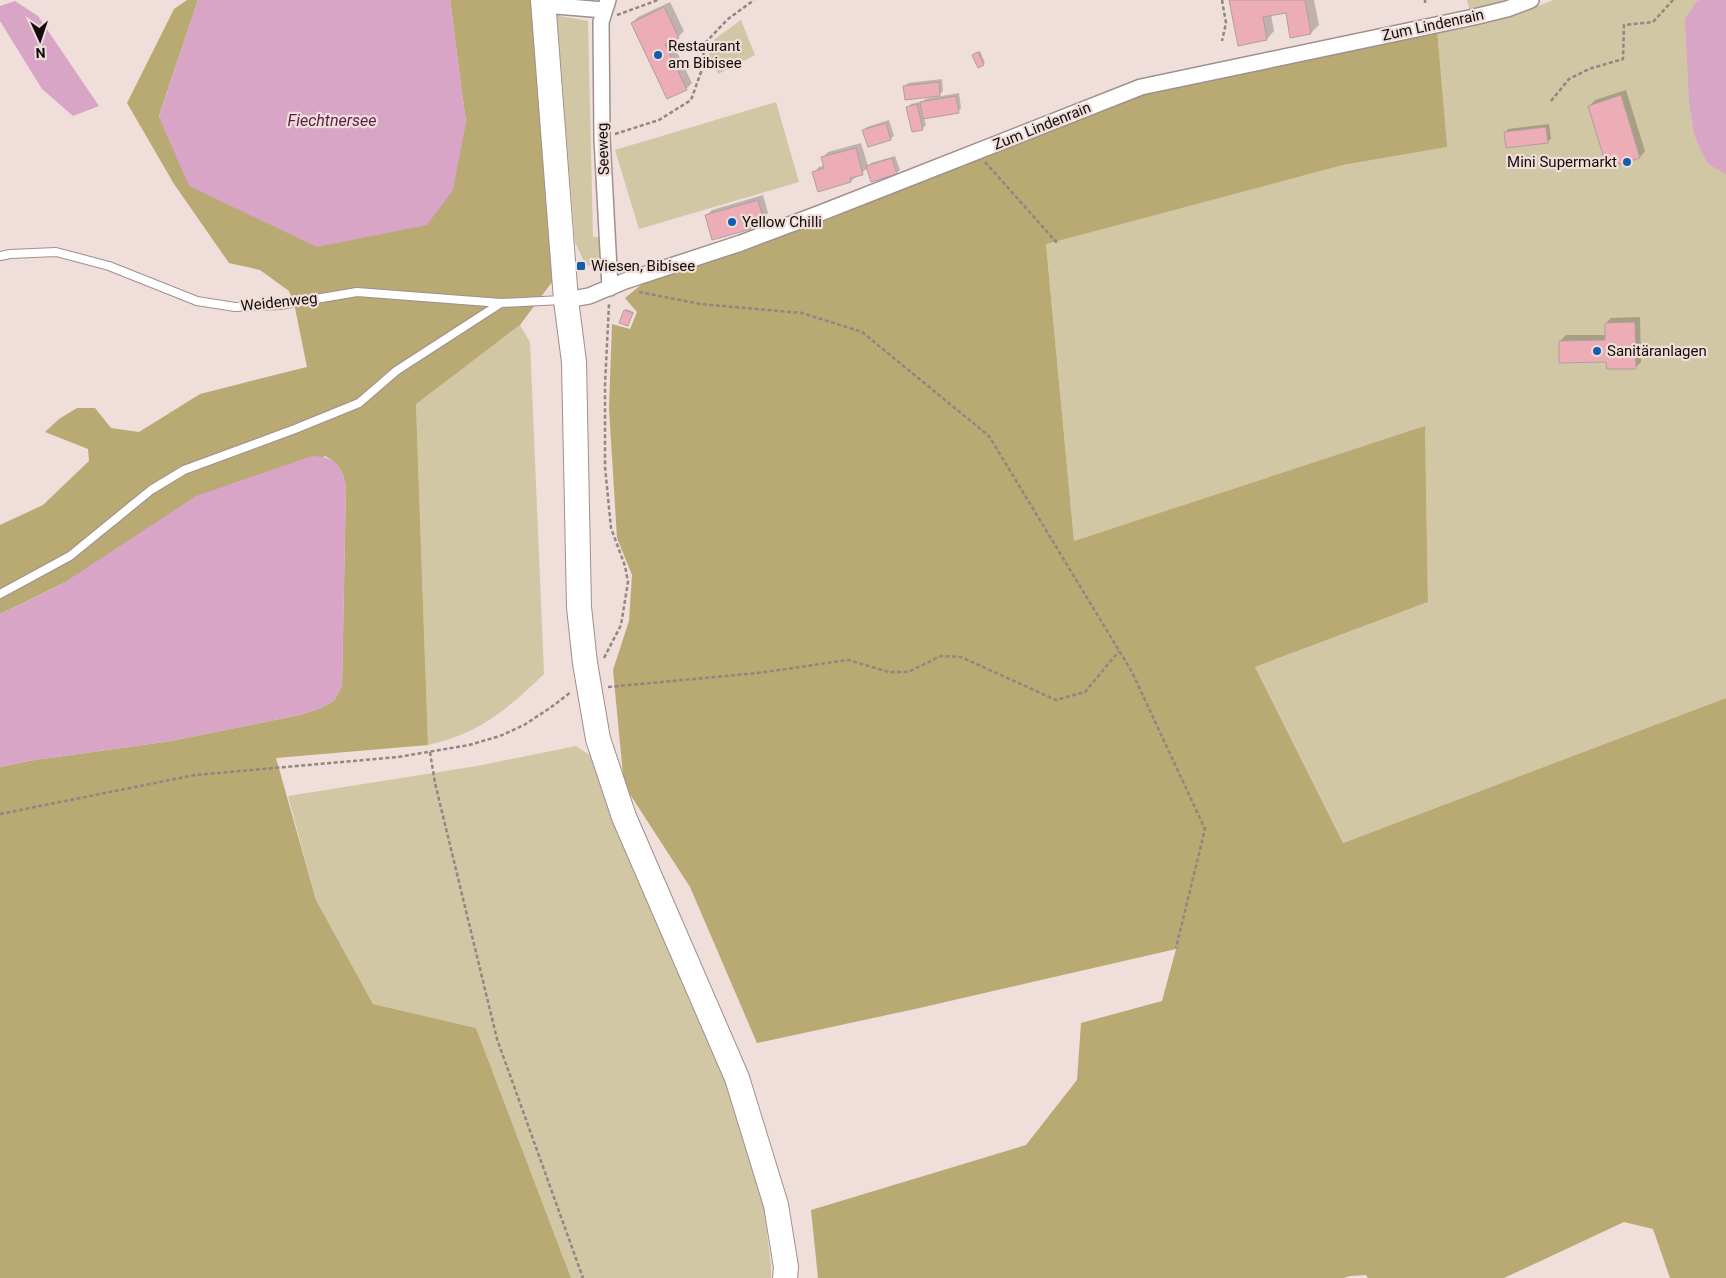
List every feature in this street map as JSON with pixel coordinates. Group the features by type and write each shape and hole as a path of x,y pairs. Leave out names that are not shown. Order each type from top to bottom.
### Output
{"main road":[{"path":"543,3 566,300 574,362 582,689 624,817 737,1078 776,1205 786,1278"}],"street":[{"name":"Zum Lindenrain","path":"566,300 589,296 625,281 750,240 1141,87 1474,17 1531,0"},
{"path":"543,3 604,10"},
{"name":"Seeweg","path":"604,10 602,138 610,288"}],"lane":[{"name":"Weidenweg","path":"0,256 56,252 109,266 197,301 235,307 280,305 357,292 501,303 566,300"},
{"path":"0,594 70,556 151,490 184,470 359,403 396,371 501,303"}],"path":[{"path":"604,10 658,0"},
{"path":"602,138 659,120 691,100 701,72 704,43 728,19 754,0"},
{"path":"1222,0 1226,24 1222,41"},
{"path":"1551,101 1569,79 1589,69 1623,59 1624,25 1653,22 1673,0"},
{"path":"976,152 1058,244"},
{"path":"625,281 633,290 700,304 802,313 862,332 989,436 1132,672 1204,829 1176,948"},
{"path":"603,659 621,625 628,582 625,566 610,528 605,467 605,385 610,288"},
{"path":"0,814 195,775 398,757 469,745 500,736 524,725 582,689 758,673 848,660 889,672 908,672 941,656 961,657 1056,700 1085,692 1119,651"},
{"path":"430,752 435,782 496,1039 583,1278"}],"shaded area":[{"path":"187,0 198,0 159,116 466,123 450,0 532,0 555,278 520,325 416,404 428,745 276,758 316,900 373,1004 476,1028 571,1278 0,1278 0,767 28,761 171,741 299,715 316,710 334,701 342,685 346,487 340,468 325,456 0,614 0,525 43,505 89,461 88,449 45,432 59,419 77,408 95,408 111,428 139,432 200,394 307,367 294,303 289,291 260,270 229,263 174,184 127,103 174,9"},
{"path":"550,0 555,0 560,16 588,21 593,237 600,237 601,252 596,263 586,266 575,242 557,22"},
{"path":"1467,0 1513,0 1470,12"},
{"path":"1554,0 1726,0 1726,698 1343,843 1255,667 1428,602 1425,427 1074,541 1046,243 1343,165 1446,147 1437,29 1497,18"},
{"path":"741,20 755,55 718,74 708,56 715,39"},
{"path":"1437,29 1447,147 1343,165 1046,244 1074,541 1425,426 1428,602 1255,667 1343,843 1726,698 1726,1278 1670,1278 1653,1229 1624,1222 1504,1278 1368,1278 1366,1275 1343,1278 818,1278 811,1210 1026,1145 1077,1080 1081,1023 1162,1001 1176,949 757,1043 690,887 624,785 613,670 629,621 632,575 617,538 609,408 612,324 630,329 637,312 625,298 647,280 742,252 827,220 1141,91"},
{"path":"776,102 799,182 639,229 615,150"},
{"path":"520,325 530,342 544,674 514,701 482,724 458,736 428,745 416,403"},
{"path":"576,746 594,758 728,1081 764,1207 771,1278 571,1278 476,1028 373,1004 316,900 288,796 477,766"}],"water":[{"name":"Fiechtnersee","path":"198,0 450,0 466,123 453,190 427,225 317,247 189,186 159,117"},
{"path":"1700,0 1726,0 1726,174 1708,164 1694,134 1689,100 1685,19 1696,2"},
{"path":"15,1 38,16 99,106 73,116 42,89 0,21 0,6"},
{"path":"312,456 326,458 336,463 340,467 346,487 342,685 334,701 316,710 299,715 171,741 28,761 0,767 0,614 62,584 196,496"}],"building":[{"path":"1229,0 1305,0 1311,34 1290,38 1286,13 1263,17 1267,40 1238,46"},
{"name":"Restaurant am Bibisee","path":"664,7 679,38 665,44 687,90 667,99 631,23"},
{"path":"978,52 984,65 978,68 972,55"},
{"path":"939,82 940,96 905,100 903,86"},
{"path":"1621,95 1640,158 1607,168 1588,106"},
{"path":"956,96 959,113 923,119 920,102"},
{"path":"917,104 923,130 912,132 906,107"},
{"path":"886,123 891,140 868,147 862,130"},
{"path":"1546,127 1548,143 1506,148 1504,132"},
{"path":"856,148 863,175 850,178 851,182 818,192 812,172 824,168 821,157"},
{"path":"892,158 897,174 871,182 866,166"},
{"name":"Yellow Chilli","path":"758,200 764,220 750,224 751,229 712,240 705,215"},
{"path":"624,310 633,313 628,326 619,323"},
{"name":"Sanitäranlagen","path":"1635,322 1636,369 1607,369 1606,362 1559,363 1559,341 1605,340 1605,323"}],"place":[{"name":"Restaurant am Bibisee","path":"658,55"},
{"name":"Mini Supermarkt","path":"1627,162"},
{"name":"Yellow Chilli","path":"732,222"},
{"name":"Wiesen, Bibisee","path":"581,266"},
{"name":"Sanitäranlagen","path":"1597,351"}]}
